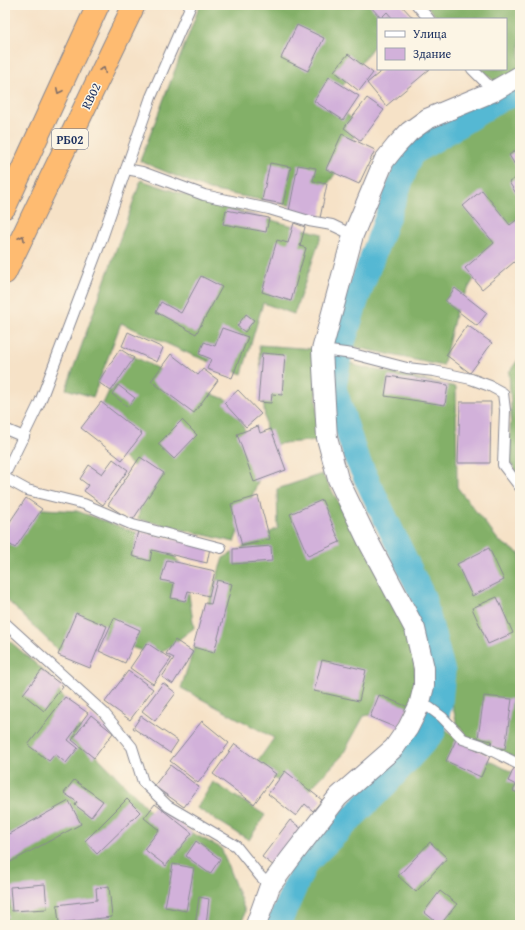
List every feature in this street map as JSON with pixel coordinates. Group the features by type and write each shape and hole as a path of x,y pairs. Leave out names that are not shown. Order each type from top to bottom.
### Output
{"highway":[{"name":"РБ02","path":"5,207 98,5"},
{"name":"RB02","path":"5,273 134,5"}],"street":[{"path":"256,925 270,886 338,797 394,748 425,708 424,668 415,629 366,539 338,479 327,438 331,351 353,235 384,161 409,132 427,119 494,91 520,76"}],"lane":[{"path":"5,474 40,402 101,241 151,97 191,5"},
{"path":"417,5 428,18"},
{"path":"473,70 494,91"},
{"path":"126,169 142,172 204,195 269,209 309,221 332,225 353,235"},
{"path":"331,351 353,354 407,368 434,371 471,379 490,386 503,393 505,410 503,465 520,487"},
{"path":"5,429 24,437"},
{"path":"5,478 27,490 84,504 133,525 221,548"},
{"path":"5,623 104,713 132,747 143,782 168,806 236,846 270,886"},
{"path":"425,708 442,717 463,739 481,745 520,765"}],"green space":[{"path":"200,5 389,5 395,18 377,18 377,42 330,102 359,124 340,167 310,209 209,190 140,161"},
{"path":"426,5 520,5 520,68 498,84 481,70 507,70 507,18 437,18"},
{"path":"520,97 520,235 485,261 457,307 443,366 350,346 361,300 417,155 499,104"},
{"path":"141,180 203,201 322,234 294,314 263,303 242,374 192,355 121,323 93,397 66,389"},
{"path":"259,345 315,349 318,440 267,445"},
{"path":"127,353 196,388 233,402 262,471 234,542 138,519 146,477 91,429"},
{"path":"520,357 520,476 509,461 511,409 509,372"},
{"path":"347,361 357,366 456,387 457,487 499,541 520,554 520,760 469,738 457,724 426,594 359,455 341,388"},
{"path":"322,474 361,540 414,641 416,708 364,716 342,756 304,795 254,767 274,738 181,688 223,558 278,528 277,489"},
{"path":"28,508 77,511 140,534 164,545 185,569 194,628 157,656 96,635 62,654 5,598 5,540"},
{"path":"5,637 51,677 96,755 150,811 221,848 245,911 242,925 5,925"},
{"path":"447,730 468,750 520,776 520,925 282,925 307,866 387,789 437,734"},
{"path":"213,782 265,815 249,840 197,808"}],"building":[{"path":"369,5 401,5 413,18 392,18 387,12 381,18"},
{"path":"297,25 324,38 308,71 281,58"},
{"path":"348,54 373,73 359,91 334,71"},
{"path":"383,70 429,70 386,106 367,83"},
{"path":"329,77 359,96 343,120 314,101"},
{"path":"367,98 384,110 361,141 344,128"},
{"path":"342,134 375,150 359,184 326,169"},
{"path":"519,148 520,149 520,173 509,155"},
{"path":"270,163 291,167 283,204 262,200"},
{"path":"298,165 316,168 313,181 327,184 320,218 289,211"},
{"path":"520,175 520,193 517,195 509,182"},
{"path":"482,190 510,225 520,217 520,257 482,289 465,268 494,243 463,206"},
{"path":"226,210 269,218 266,232 223,224"},
{"path":"294,223 305,227 300,246 306,248 291,301 262,292 277,240 288,243"},
{"path":"201,276 222,287 196,334 156,312 161,302 181,313"},
{"path":"455,288 487,313 477,326 445,301"},
{"path":"246,314 254,320 245,332 237,326"},
{"path":"467,325 492,343 470,373 446,355"},
{"path":"222,328 248,337 232,378 207,369 211,359 199,354 204,342 215,346"},
{"path":"128,332 163,348 157,362 122,346"},
{"path":"120,349 134,358 111,391 98,382"},
{"path":"262,353 285,355 282,395 272,394 271,403 258,402"},
{"path":"171,354 198,375 203,369 218,380 194,413 151,381"},
{"path":"388,376 448,385 445,405 385,396"},
{"path":"118,385 135,398 128,407 112,394"},
{"path":"238,390 261,414 246,427 224,403"},
{"path":"101,402 142,434 122,460 81,428"},
{"path":"460,402 491,402 490,463 458,463"},
{"path":"182,420 197,435 174,459 158,444"},
{"path":"258,426 260,433 271,429 286,470 254,482 237,434"},
{"path":"140,457 164,473 132,521 108,505"},
{"path":"113,459 128,470 103,505 84,491 88,485 80,479 89,465 102,474"},
{"path":"258,496 270,539 242,546 231,504"},
{"path":"26,498 42,509 15,548 5,541 5,529"},
{"path":"322,500 340,542 308,556 290,514"},
{"path":"138,531 210,548 207,563 152,550 150,561 132,556"},
{"path":"271,546 272,561 233,564 233,549"},
{"path":"489,548 504,580 472,596 457,564"},
{"path":"167,560 215,571 209,596 188,591 185,601 171,598 174,583 161,580"},
{"path":"217,580 232,584 214,653 193,647 205,603 211,604"},
{"path":"497,597 513,633 488,644 472,608"},
{"path":"76,613 107,626 90,668 58,655"},
{"path":"114,618 140,630 125,663 99,651"},
{"path":"175,640 193,652 173,684 162,677 174,658 166,654"},
{"path":"147,643 171,659 153,684 130,668"},
{"path":"322,660 366,670 359,701 314,691"},
{"path":"42,670 63,686 44,711 23,694"},
{"path":"128,671 153,689 130,720 105,702"},
{"path":"163,683 176,693 155,721 142,711"},
{"path":"379,695 408,707 399,729 370,717"},
{"path":"484,696 512,699 505,749 490,747 492,741 478,738"},
{"path":"65,697 88,713 68,740 78,748 66,763 55,754 49,761 28,745"},
{"path":"91,715 113,733 94,758 72,740"},
{"path":"141,716 178,741 170,753 133,728"},
{"path":"202,721 229,743 198,783 170,761"},
{"path":"456,740 490,756 481,777 446,761"},
{"path":"235,744 276,774 254,804 213,774"},
{"path":"170,765 199,787 184,807 154,786"},
{"path":"514,768 520,770 520,794 513,791 516,785 508,781"},
{"path":"285,771 322,800 313,811 305,804 296,816 268,794"},
{"path":"74,780 103,801 91,817 75,805 77,802 64,793"},
{"path":"127,799 140,812 97,854 85,841"},
{"path":"69,801 81,824 5,865 5,836"},
{"path":"155,804 192,833 166,866 144,849 159,830 144,818"},
{"path":"290,820 306,832 278,869 262,857"},
{"path":"196,841 220,859 210,874 186,856"},
{"path":"430,842 447,858 416,892 398,876"},
{"path":"173,864 194,868 186,911 165,907"},
{"path":"45,884 47,909 12,911 10,887"},
{"path":"109,886 112,917 59,923 57,905 97,900 96,888"},
{"path":"440,891 457,904 440,925 424,912"},
{"path":"5,893 8,917 5,918"},
{"path":"199,897 209,899 206,925 195,925"}],"waterway":[{"path":"278,925 305,864 384,786 433,732 440,703 443,672 423,597 356,457 334,388 340,352 357,298 411,154 501,99 520,93"}]}
